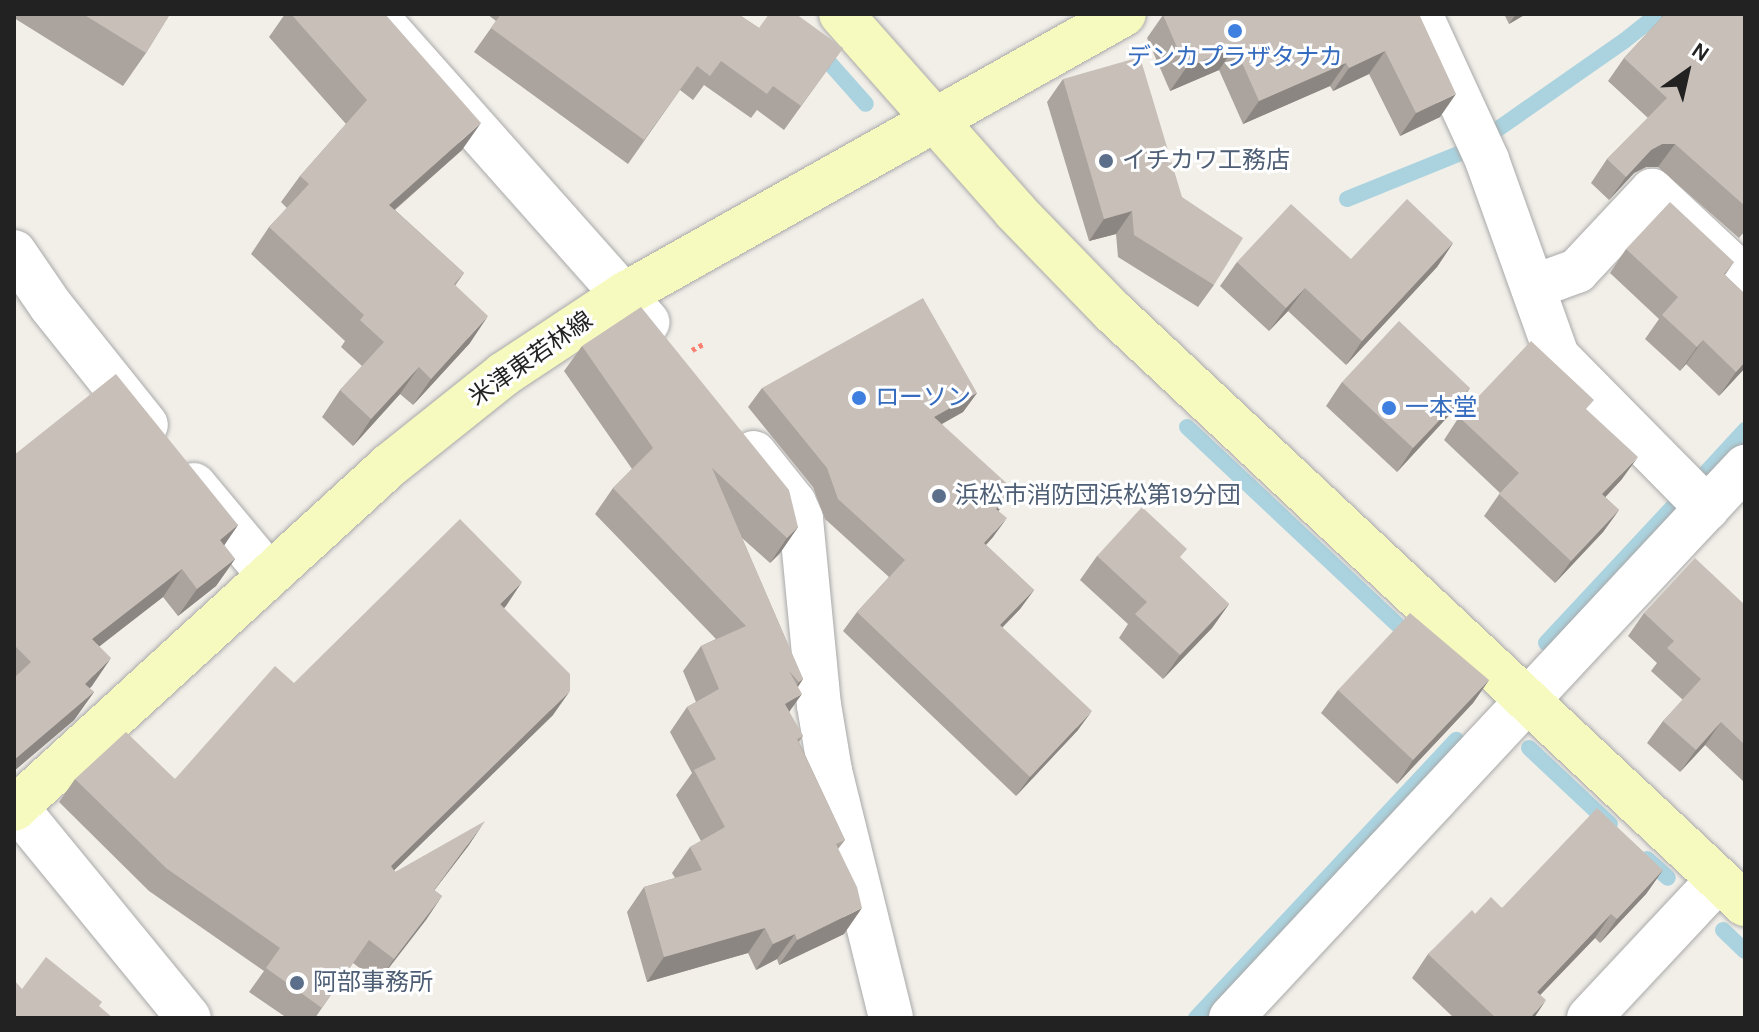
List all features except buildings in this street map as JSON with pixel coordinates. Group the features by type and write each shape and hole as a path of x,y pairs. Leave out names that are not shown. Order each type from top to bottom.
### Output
{"main road":[{"path":"841,14 1015,211 1094,293 1732,892"},
{"name":"米津東若林線","path":"15,808 390,465 504,374 625,294 1124,14"}],"street":[{"path":"374,14 625,294 690,347"},
{"path":"1420,14 1487,160 1557,356 1707,508"},
{"path":"1533,287 1577,271 1652,191 1745,278"},
{"path":"14,252 60,318 269,575"},
{"path":"726,419 782,488 801,519 819,705 830,771 891,1018"},
{"path":"1231,1018 1745,467"},
{"path":"15,808 189,1018"},
{"path":"1589,1018 1732,892"}],"waterway":[{"path":"1495,131 1658,14"},
{"path":"818,50 866,104"},
{"path":"1347,199 1468,150"},
{"path":"1187,427 1413,639"},
{"path":"1702,477 1745,430"},
{"path":"1546,643 1673,507"},
{"path":"1196,1018 1456,740"},
{"path":"1529,748 1610,824"},
{"path":"1647,859 1668,878"},
{"path":"1723,930 1745,951"}],"place":[{"name":"デンカプラザタナカ","path":"1235,31"},
{"name":"イチカワ工務店","path":"1106,161"},
{"name":"ローソン","path":"859,398"},
{"name":"一本堂","path":"1389,408"},
{"name":"浜松市消防団浜松第19分団","path":"939,496"},
{"name":"阿部事務所","path":"297,983"}]}
